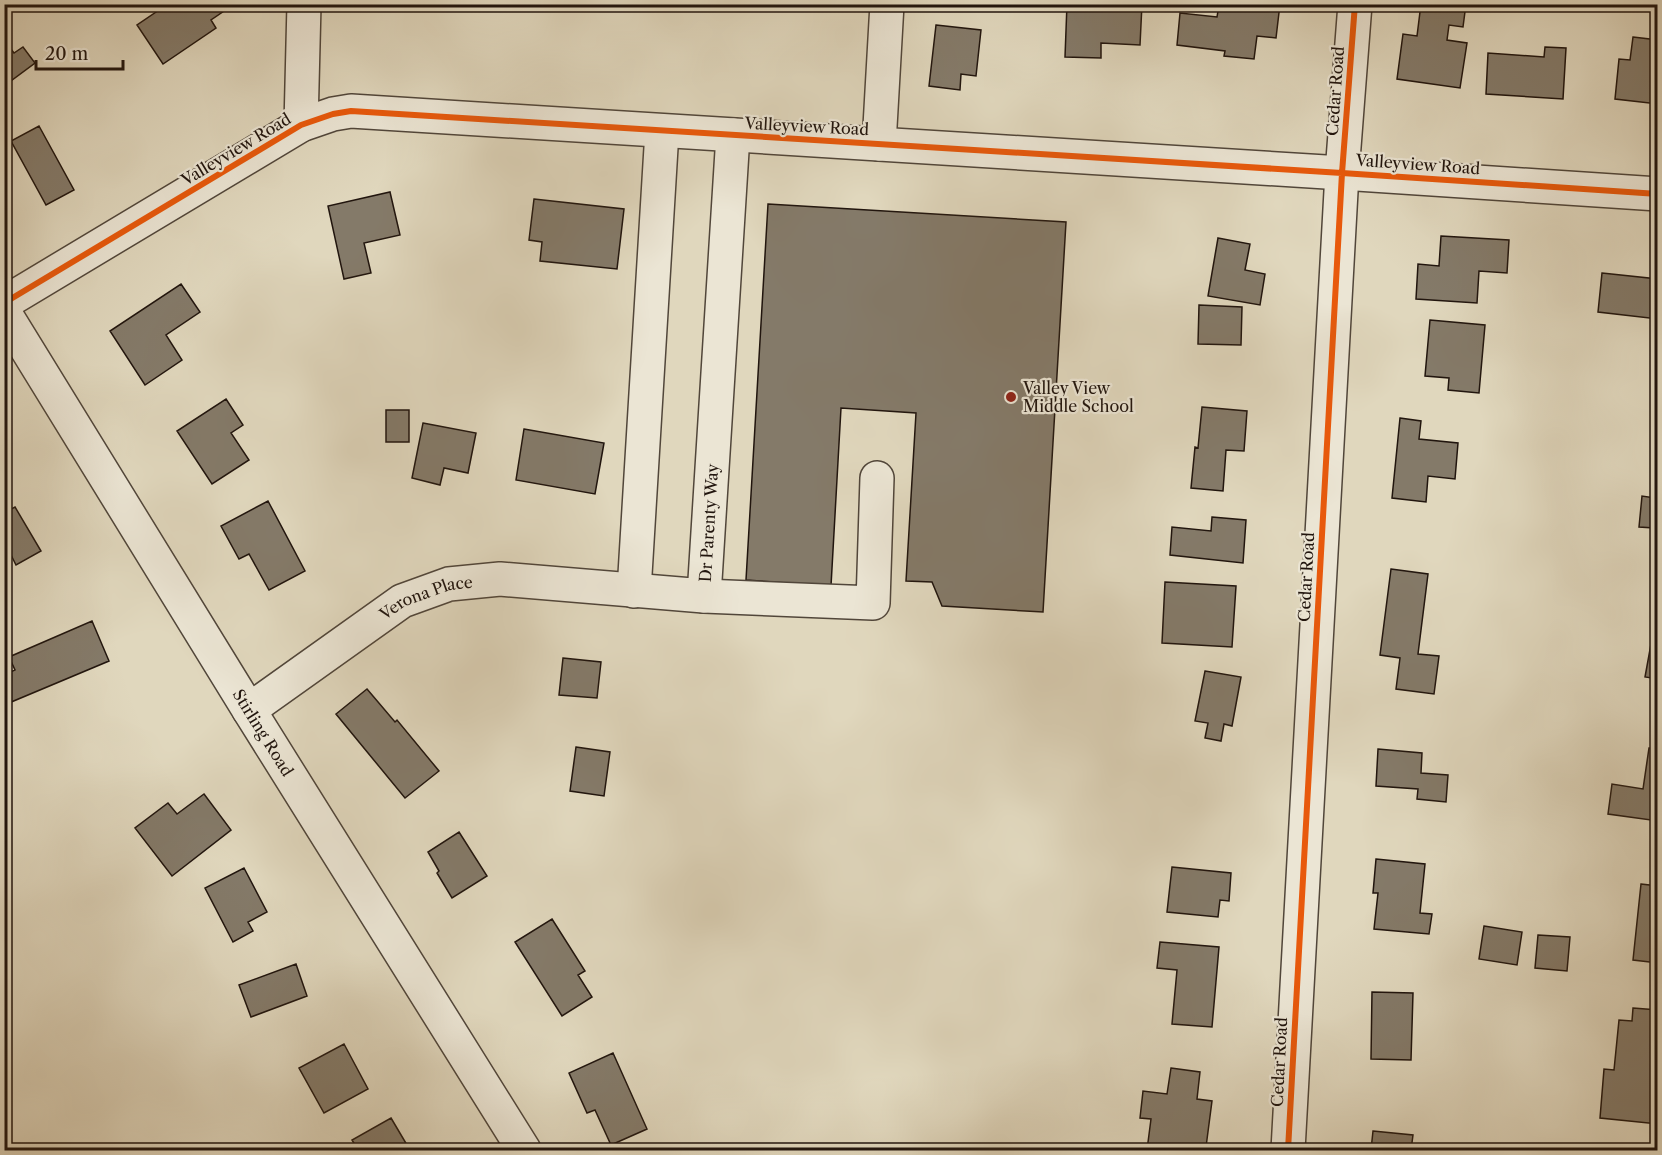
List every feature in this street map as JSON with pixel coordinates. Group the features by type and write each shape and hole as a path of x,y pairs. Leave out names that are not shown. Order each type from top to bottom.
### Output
{"street":[{"path":"301,125 304,4"},
{"path":"879,144 887,4"},
{"name":"Cedar Road","path":"1288,1150 1342,173 1355,4"},
{"name":"Valleyview Road","path":"4,303 301,125 333,114 351,111 1658,194"},
{"path":"634,591 662,131"},
{"name":"Dr Parenty Way","path":"634,591 704,596 733,135"},
{"name":"Stirling Road","path":"4,312 524,1150"},
{"path":"704,596 873,603 877,478"},
{"name":"Verona Place","path":"249,710 402,601 449,585 500,579 634,591"}],"building":[{"path":"168,4 233,5 211,20 216,28 163,64 137,25"},
{"path":"1067,4 1142,4 1140,45 1101,43 1101,58 1065,57"},
{"path":"1246,4 1280,4 1276,38 1257,36 1254,59 1224,56 1225,51 1177,45 1180,13 1217,17 1219,5 1246,8"},
{"path":"1421,4 1466,4 1463,27 1449,25 1447,40 1467,43 1460,88 1397,79 1403,34 1417,36"},
{"path":"936,25 981,30 976,76 961,74 960,90 929,86"},
{"path":"1633,37 1658,40 1658,104 1615,99 1619,59 1630,60"},
{"path":"4,40 14,53 23,47 35,63 4,86"},
{"path":"1545,47 1566,48 1563,99 1486,94 1488,53 1544,57"},
{"path":"39,126 74,190 46,205 11,141"},
{"path":"390,192 400,235 364,243 371,273 344,279 328,206"},
{"path":"534,199 624,209 617,269 540,261 542,242 529,240"},
{"path":"768,204 1066,222 1043,612 942,606 932,582 906,581 916,413 841,408 831,586 746,580"},
{"path":"1441,236 1509,240 1507,273 1479,271 1477,303 1416,299 1418,264 1439,266"},
{"path":"1218,238 1250,244 1245,270 1265,274 1260,305 1208,296"},
{"path":"1602,273 1658,279 1658,319 1598,312"},
{"path":"181,284 200,312 166,335 182,360 145,385 110,331"},
{"path":"1199,305 1242,307 1241,345 1198,344"},
{"path":"1430,320 1485,325 1479,393 1448,390 1449,378 1425,376"},
{"path":"226,399 243,425 231,433 249,460 212,484 177,431"},
{"path":"1202,407 1247,411 1244,451 1226,450 1223,491 1191,488"},
{"path":"386,410 409,410 409,442 386,442"},
{"path":"1400,418 1421,421 1419,439 1458,443 1455,479 1428,476 1426,502 1392,498"},
{"path":"423,423 476,433 468,473 444,468 440,485 412,478"},
{"path":"524,429 604,443 595,494 516,480"},
{"path":"1658,472 1658,545 1653,545 1654,528 1639,527 1642,496 1655,498"},
{"path":"268,501 305,571 269,590 249,554 239,559 221,526"},
{"path":"15,507 41,551 16,565 10,553 4,556 4,513"},
{"path":"1212,517 1246,520 1243,563 1170,555 1172,527 1211,531"},
{"path":"1391,569 1428,574 1418,654 1439,656 1434,694 1396,689 1400,658 1380,655"},
{"path":"1165,582 1236,586 1232,647 1162,643"},
{"path":"92,621 109,661 4,705 4,675 15,670 9,657"},
{"path":"1655,622 1658,623 1658,679 1645,677"},
{"path":"563,658 601,662 597,698 559,695"},
{"path":"1205,671 1241,677 1232,726 1224,724 1221,741 1205,738 1208,723 1195,721"},
{"path":"367,689 395,722 397,720 439,771 405,798 336,714"},
{"path":"576,747 610,752 604,796 570,791"},
{"path":"1649,748 1658,749 1658,821 1608,814 1612,784 1643,789"},
{"path":"1378,749 1422,753 1421,773 1448,775 1446,802 1417,799 1418,789 1376,786"},
{"path":"204,794 231,830 172,876 135,828 168,803 177,814"},
{"path":"459,832 487,876 452,898 428,852"},
{"path":"1376,859 1425,864 1420,913 1432,914 1429,934 1374,929 1378,893 1373,893"},
{"path":"1172,867 1231,873 1229,901 1220,900 1218,917 1167,912"},
{"path":"244,868 267,912 248,922 253,931 233,942 205,888"},
{"path":"1641,884 1658,886 1658,963 1633,960"},
{"path":"552,919 585,971 578,975 592,997 562,1016 515,942"},
{"path":"1484,926 1522,932 1517,965 1479,959"},
{"path":"1538,935 1570,937 1567,971 1535,968"},
{"path":"1160,942 1219,947 1212,1027 1172,1024 1177,970 1157,968"},
{"path":"296,964 307,996 251,1017 239,985"},
{"path":"1372,992 1413,993 1411,1060 1371,1059"},
{"path":"1633,1008 1658,1010 1658,1124 1600,1118 1604,1069 1614,1070 1619,1020 1632,1021"},
{"path":"344,1044 368,1089 324,1113 299,1068"},
{"path":"613,1053 647,1129 611,1145 595,1110 587,1113 569,1073"},
{"path":"1171,1068 1200,1072 1197,1099 1212,1101 1206,1147 1185,1144 1184,1150 1147,1150 1151,1119 1140,1118 1143,1091 1167,1094"},
{"path":"391,1118 410,1150 358,1150 352,1140"},
{"path":"1373,1131 1413,1135 1411,1150 1371,1150"}],"cycle path":[{"path":"1288,1150 1342,173 1355,4"},
{"path":"4,303 301,125 333,114 351,111 1658,194"}],"place":[{"name":"Valley View Middle School","path":"1011,397"}]}
